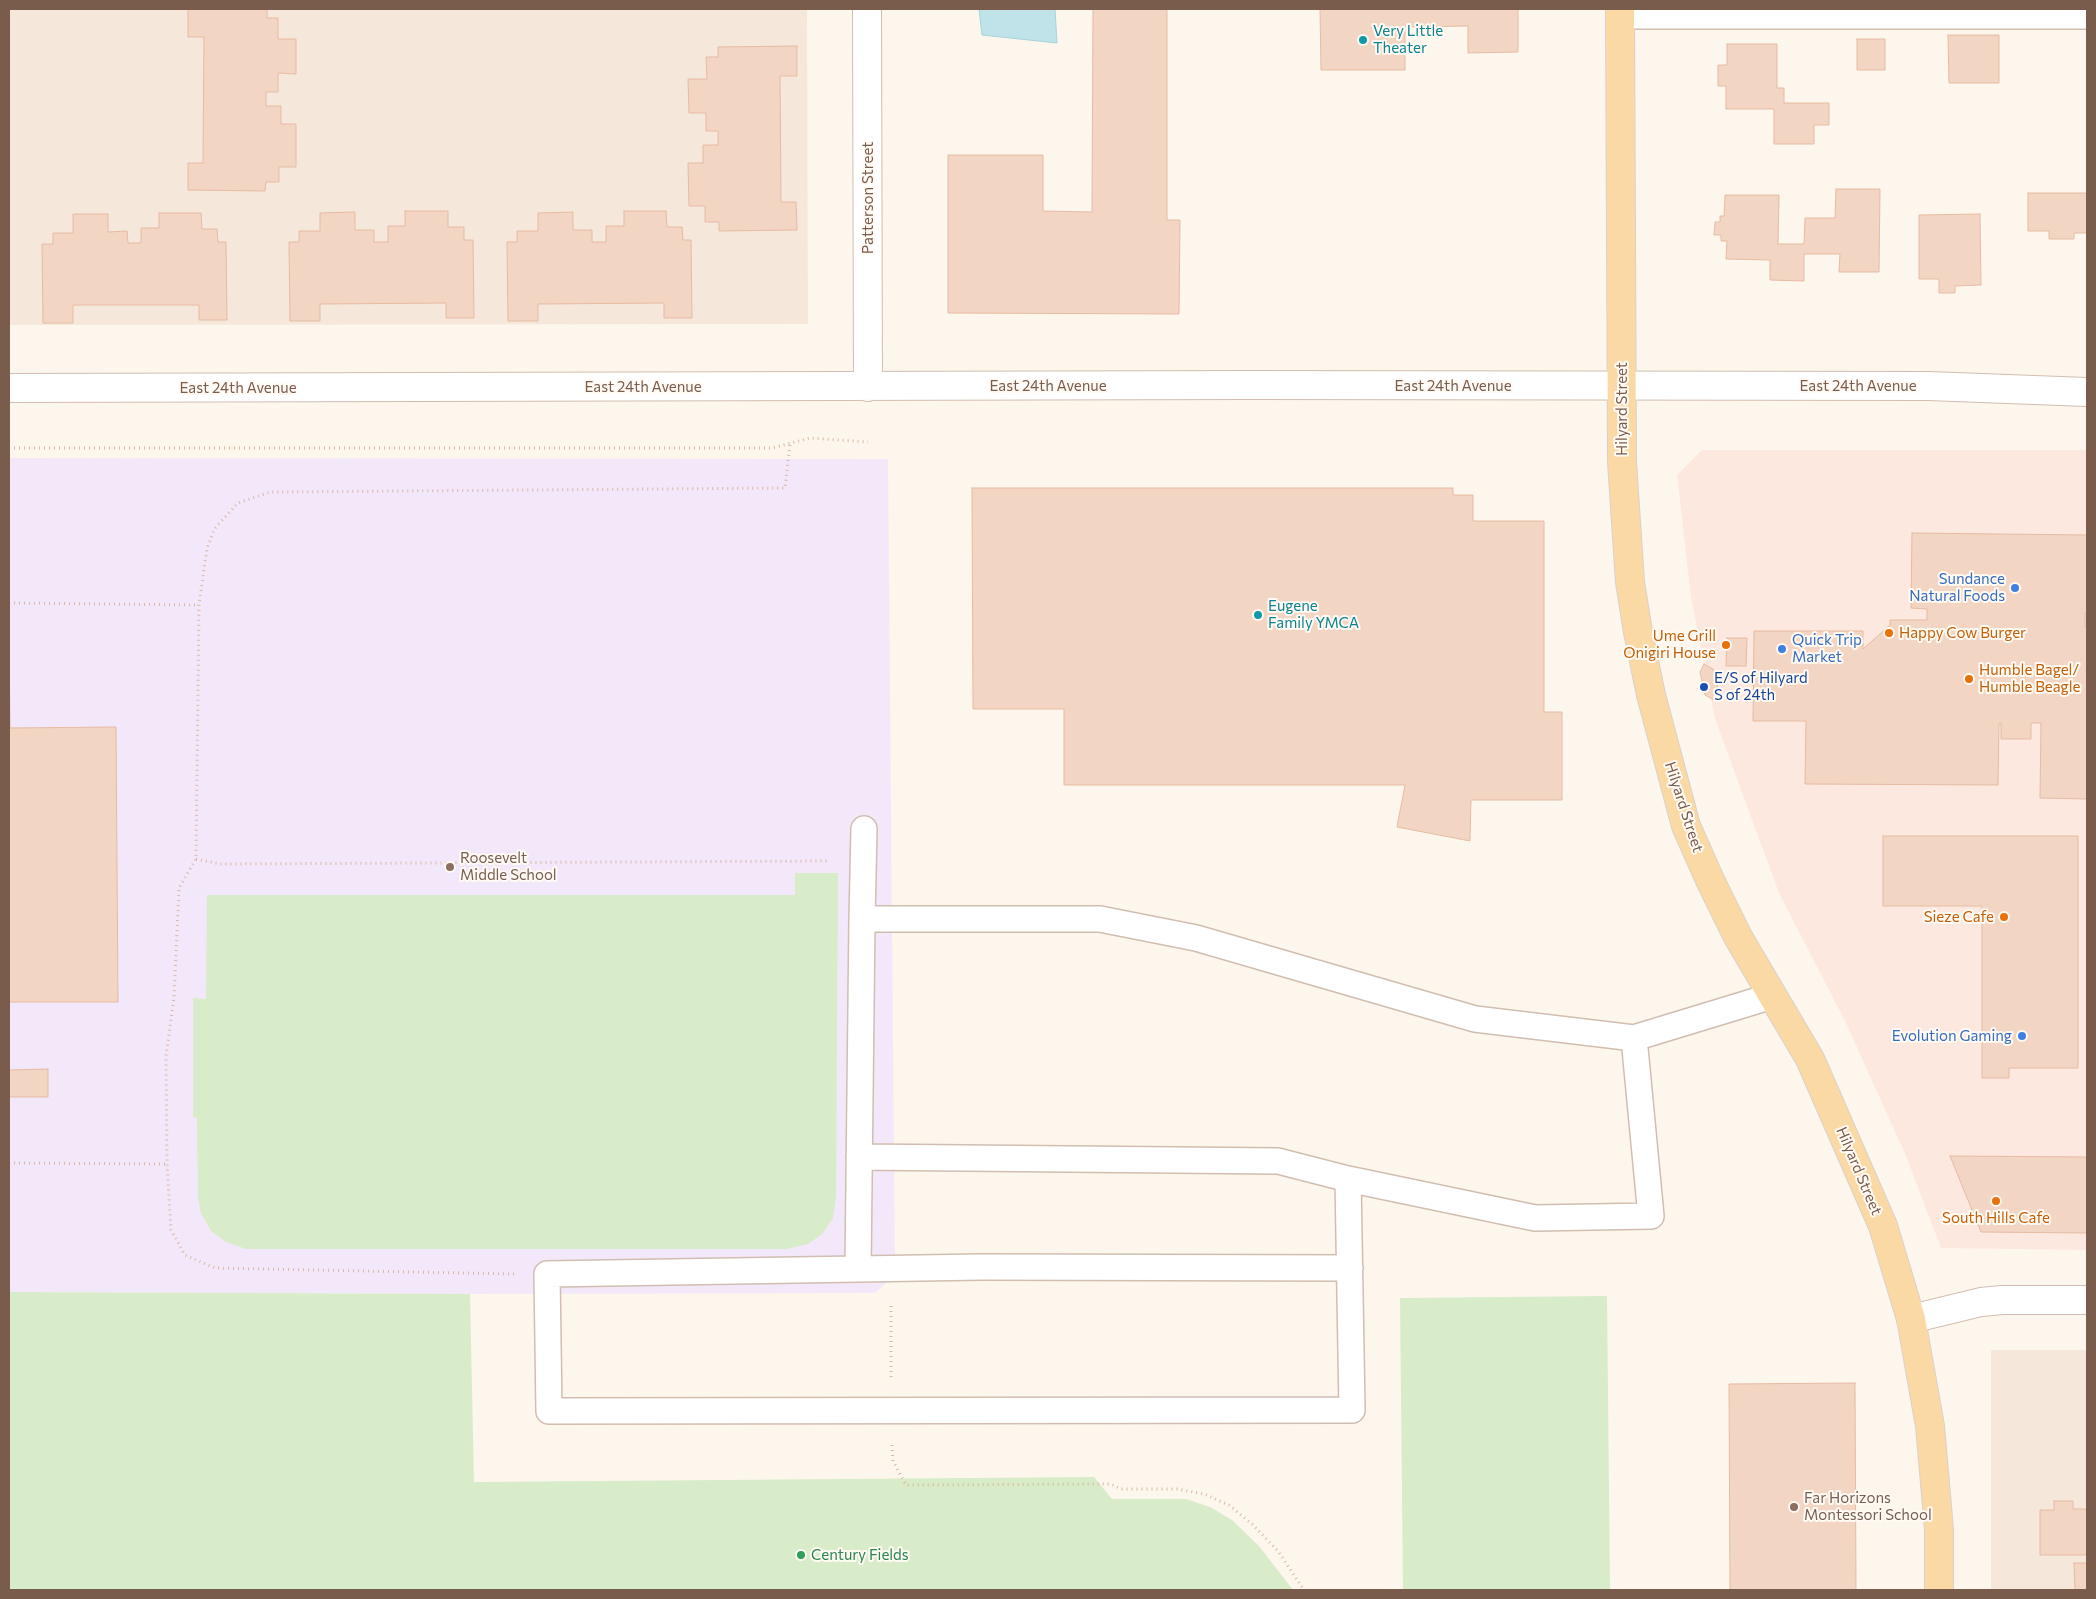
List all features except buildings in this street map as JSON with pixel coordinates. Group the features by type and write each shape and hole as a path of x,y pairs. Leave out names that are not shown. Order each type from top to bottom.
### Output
{"main road":[{"name":"Hilyard Street","path":"1620,12 1622,462 1630,582 1638,632 1651,695 1686,826 1738,937 1810,1059 1883,1226 1911,1319 1930,1426 1939,1529 1939,1590"}],"street":[{"name":"Patterson Street","path":"867,9 868,387"},
{"name":"East 24th Avenue","path":"9,388 1928,386 2087,392"},
{"path":"1911,1319 1981,1302 2002,1300 2087,1300"}],"lane":[{"path":"1620,12 2087,16"},
{"path":"858,1269 864,829"},
{"path":"862,919 1100,919 1196,938 1475,1019 1634,1038 1772,996"},
{"path":"859,1157 1278,1161 1348,1179 1535,1218 1651,1216 1634,1038"},
{"path":"1348,1179 1350,1268 1352,1410 549,1411 547,1274 982,1267 1350,1268"}],"path":[{"path":"9,448 772,448 810,438 868,442"},
{"path":"547,1274 215,1268 184,1255 171,1230 167,1164 166,1057 174,997 179,888 196,859 199,604 207,548 215,528 238,504 270,492 785,488 790,444"},
{"path":"9,602 199,604"},
{"path":"196,859 220,864 863,861"},
{"path":"9,1163 167,1164"},
{"path":"1252,1524 1278,1551 1304,1590"}],"shaded area":[{"path":"9,9 807,9 808,324 9,325"},
{"path":"1702,450 2087,450 2087,1250 1941,1248 1906,1156 1846,1023 1779,893 1715,719 1691,597 1677,475"},
{"name":"Roosevelt Middle School","path":"9,458 888,459 895,1275 875,1293 9,1292"},
{"path":"1991,1350 2087,1350 2087,1590 1991,1590"}],"green space":[{"path":"795,873 838,873 836,1197 833,1218 822,1234 808,1244 787,1249 246,1249 226,1242 211,1231 201,1213 198,1197 197,1118 193,1117 193,998 206,999 207,895 795,895"},
{"path":"9,1292 470,1294 474,1482 1094,1477 1112,1499 1186,1499 1210,1507 1232,1520 1259,1546 1293,1590 9,1590"},
{"path":"1607,1296 1610,1590 1403,1590 1400,1298"}],"water":[{"path":"979,9 1055,9 1057,43 982,35"}],"place":[{"name":"Very Little Theater","path":"1363,40"},
{"name":"Sundance Natural Foods","path":"2015,588"},
{"name":"Eugene Family YMCA","path":"1258,615"},
{"name":"Happy Cow Burger","path":"1889,633"},
{"name":"Ume Grill Onigiri House","path":"1726,645"},
{"name":"Quick Trip Market","path":"1782,649"},
{"name":"Humble Bagel/ Humble Beagle","path":"1969,679"},
{"name":"E/S of Hilyard S of 24th","path":"1704,687"},
{"name":"Roosevelt Middle School","path":"450,867"},
{"name":"Sieze Cafe","path":"2004,917"},
{"name":"Evolution Gaming","path":"2022,1036"},
{"name":"South Hills Cafe","path":"1996,1201"},
{"name":"Far Horizons Montessori School","path":"1794,1507"},
{"name":"Century Fields","path":"801,1555"}]}
